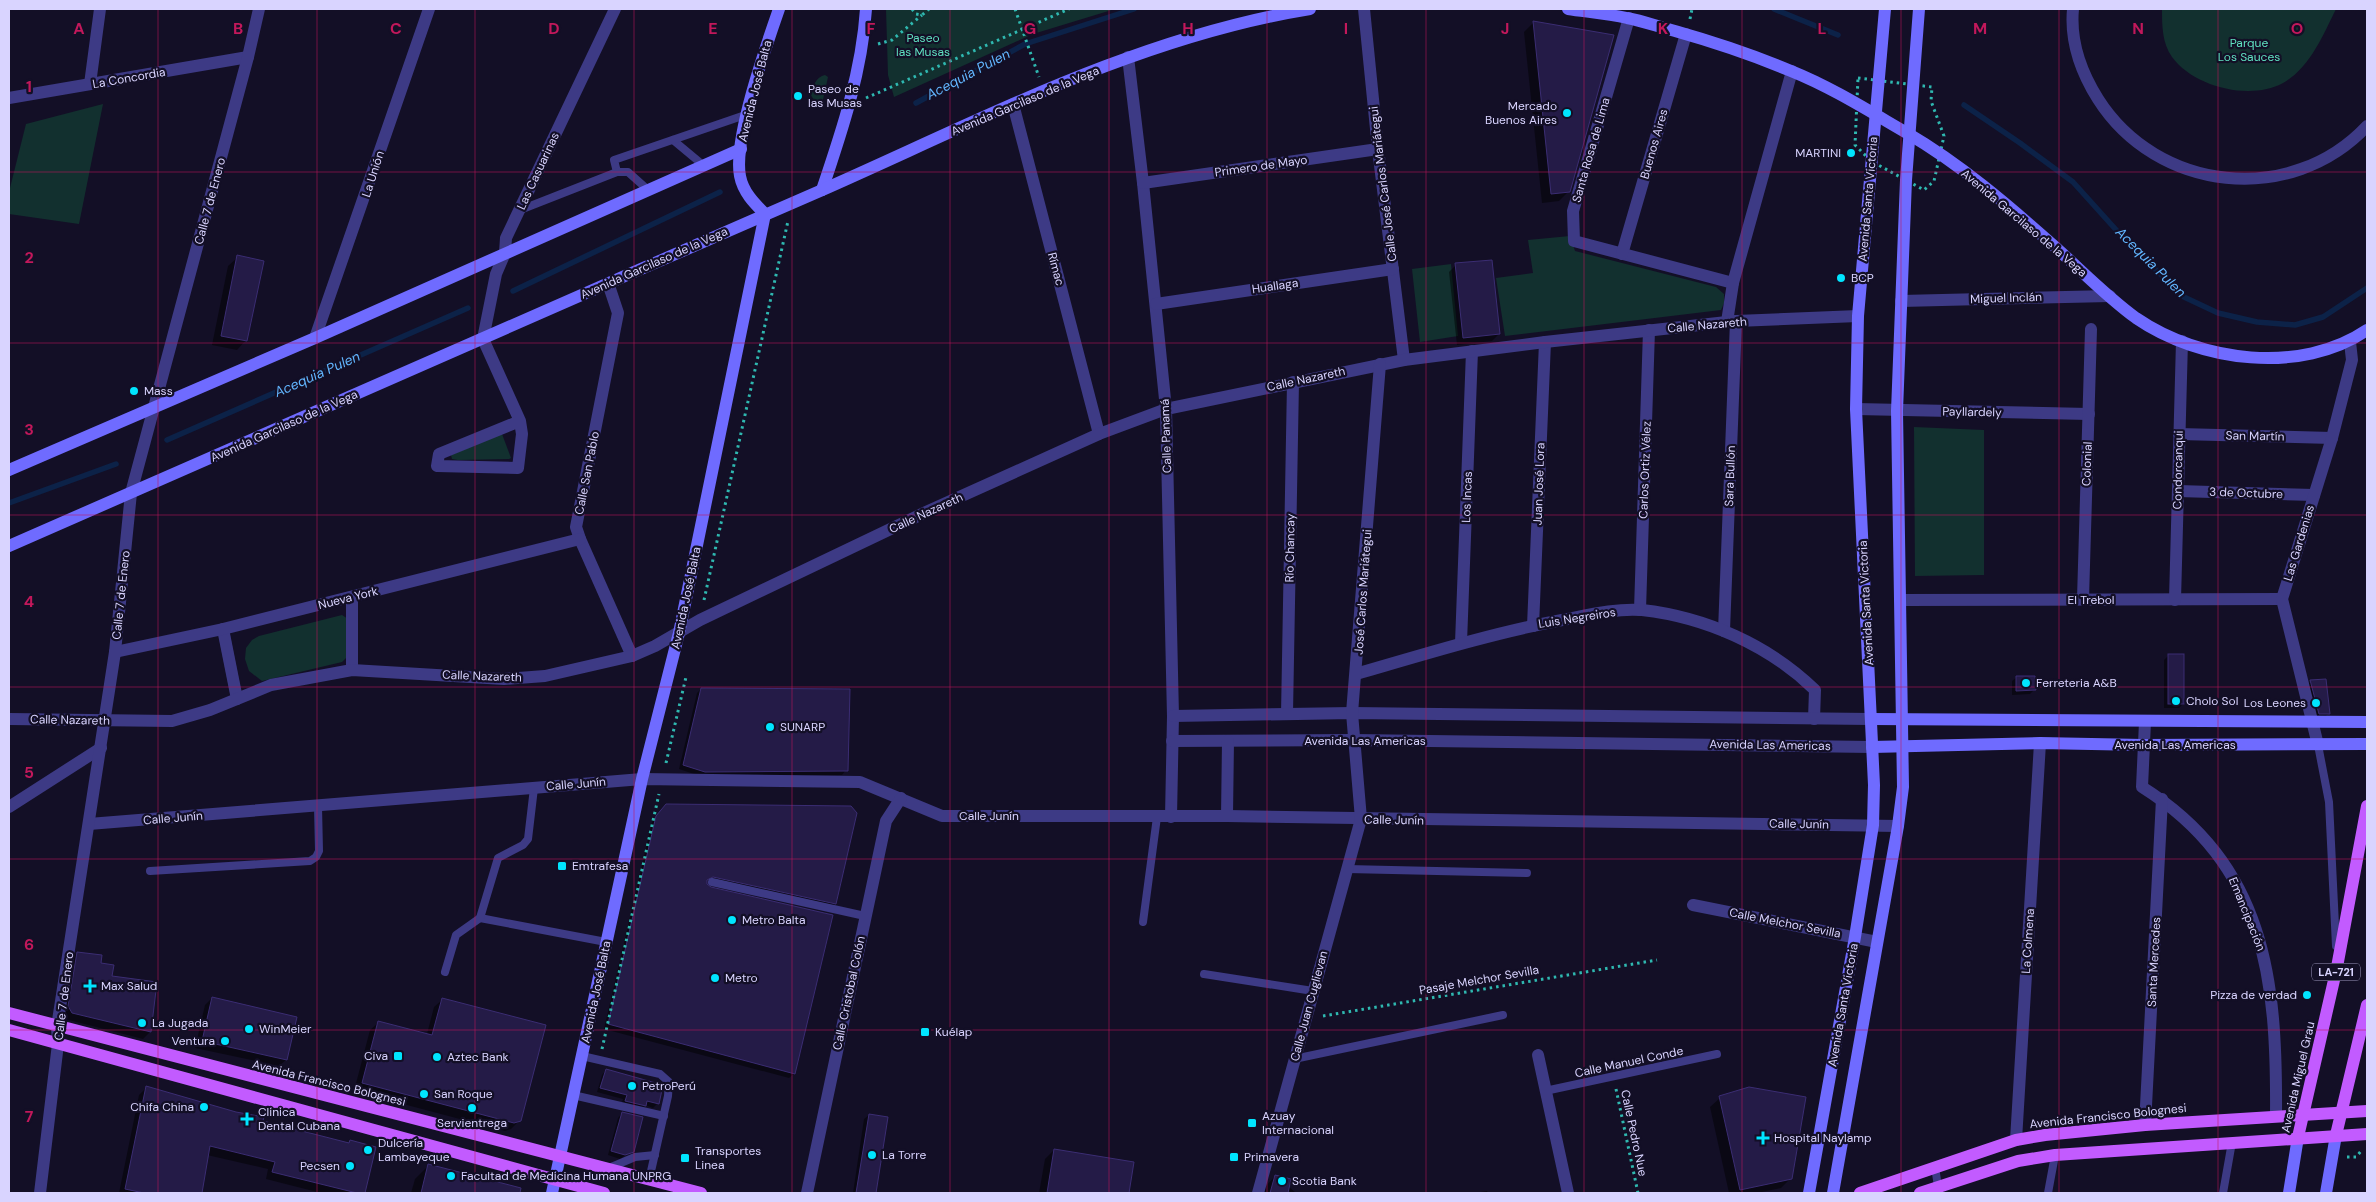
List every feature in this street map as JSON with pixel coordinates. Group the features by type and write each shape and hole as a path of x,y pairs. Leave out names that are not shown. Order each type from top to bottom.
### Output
{"main road":[{"name":"Avenida Miguel Grau","path":"2298,1137 2337,967 2367,806"},
{"path":"2336,1135 2341,1112 2363,1041 2367,1005"},
{"name":"Avenida Francisco Bolognesi","path":"9,1013 701,1193"},
{"path":"9,1030 553,1187 604,1193"},
{"name":"Avenida Francisco Bolognesi","path":"1860,1193 2016,1140 2045,1135 2276,1115 2367,1111"},
{"path":"1920,1193 1939,1190 2018,1161 2055,1155 2298,1137 2367,1134"}],"street":[{"path":"90,84 100,9"},
{"name":"Calle 7 de Enero","path":"40,1193 58,1044 57,1027 115,652 131,493 248,57 258,9"},
{"name":"La Unión","path":"316,338 429,9"},
{"name":"Las Casuarinas","path":"483,339 496,274 505,253 506,238 614,9"},
{"name":"Avenida José Balta","path":"553,1187 642,779 680,633 765,214 752,202 743,185 740,175 741,149 765,50 779,9"},
{"path":"822,190 849,105 861,48 866,9"},
{"name":"Avenida Garcilaso de la Vega","path":"9,546 822,190 1013,104 1128,58 1226,28 1310,9"},
{"name":"Calle José Carlos Mariátegui","path":"1364,9 1378,149 1404,360"},
{"name":"Avenida Garcilaso de la Vega","path":"1568,9 1629,18 1686,34 1792,71 1838,93 1909,134 1958,167 2008,206 2135,318 2160,332 2182,341 2243,358 2295,357 2324,351 2350,342 2367,330"},
{"name":"Avenida Santa Victoria","path":"1809,1193 1873,825 1874,785 1856,408 1858,316 1885,9"},
{"name":"Avenida Santa Victoria","path":"1833,1193 1898,826 1902,787 1903,720 1896,411 1909,134 1918,9"},
{"path":"2073,9 2075,48 2086,81 2108,115 2136,143 2174,166 2215,177 2257,179 2296,171 2332,155 2358,136 2367,126"},
{"name":"Santa Rosa de Lima","path":"1629,18 1573,211 1574,241 1733,283"},
{"name":"Buenos Aires","path":"1622,254 1686,34"},
{"name":"La Concordia","path":"9,98 248,57"},
{"name":"Calle Panamá","path":"1128,58 1144,183 1166,409 1173,716 1171,817"},
{"name":"Sara Bullón","path":"1724,631 1733,283 1792,71"},
{"name":"Rímac","path":"1013,104 1099,434"},
{"path":"9,470 316,338 647,189 741,149"},
{"name":"Primero de Mayo","path":"1144,183 1378,149"},
{"name":"Huallaga","path":"1156,304 1393,269"},
{"name":"Calle San Pablo","path":"608,283 618,313 576,526 632,656"},
{"name":"Miguel Inclán","path":"1901,301 2110,296"},
{"name":"Calle Nazareth","path":"9,719 172,721 210,710 287,681 352,670 504,679 545,676 632,656 680,633 700,620 897,526 1099,434 1166,409 1404,360 1545,342 1731,322 1858,316"},
{"name":"Colonial","path":"2083,600 2091,329"},
{"name":"Carlos Ortiz Vélez","path":"1640,610 1649,330"},
{"path":"483,339 520,421 522,434 518,468 437,466 439,454 520,421"},
{"name":"Condorcanqui","path":"2175,600 2182,341"},
{"name":"Juan José Lora","path":"1533,626 1545,342"},
{"name":"Las Gardenias","path":"2282,599 2332,438 2352,360 2350,342"},
{"name":"Los Incas","path":"1461,643 1472,351"},
{"name":"José Carlos Mariátegui","path":"1360,819 1352,713 1380,364"},
{"name":"Río Chancay","path":"1287,714 1293,382"},
{"name":"Payllardely","path":"1856,408 1896,411 2089,414"},
{"name":"San Martín","path":"2178,434 2332,438"},
{"name":"3 de Octubre","path":"2178,491 2314,495"},
{"name":"Nueva York","path":"115,652 223,629 580,539"},
{"path":"352,597 352,670"},
{"path":"2282,599 2318,745"},
{"name":"El Trebol","path":"1900,600 2282,599"},
{"name":"Luis Negreiros","path":"1356,674 1461,643 1533,626 1603,612 1640,610 1687,619 1724,631 1770,655 1798,674 1815,690 1814,719"},
{"path":"223,629 238,699"},
{"name":"Avenida Las Americas","path":"1173,716 1352,713 1903,720 2367,722"},
{"name":"Emancipación","path":"2144,722 2142,787 2162,800 2200,832 2226,864 2254,927 2265,959 2272,996 2276,1044 2276,1115"},
{"name":"Avenida Las Americas","path":"1172,741 1353,740 1872,747 2040,743 2144,746 2367,744"},
{"path":"1227,816 1228,741"},
{"name":"La Colmena","path":"2016,1140 2040,743"},
{"path":"9,806 101,748"},
{"name":"Calle Junín","path":"89,824 642,779 860,782 942,816 1227,816 1898,826"},
{"name":"Calle Cristobal Colón","path":"807,1193 886,821 901,798"},
{"name":"Santa Mercedes","path":"2145,1125 2162,800"},
{"name":"Calle Juan Cuglievan","path":"1258,1193 1360,819"},
{"name":"Calle Melchor Sevilla","path":"1692,905 1878,942"},
{"path":"1538,1055 1568,1193"},
{"path":"2326,1193 2336,1135"},
{"name":"Avenida Miguel Grau","path":"2289,1193 2298,1137"}],"lane":[{"path":"617,172 614,160 748,114"},
{"path":"672,140 703,165"},
{"path":"519,210 617,172 628,172 647,189"},
{"name":"Avenida Miguel Grau","path":"2318,745 2329,802 2337,967"},
{"path":"445,972 456,935 480,918 498,858 523,845 528,839 534,788"},
{"path":"150,871 310,861 316,857 319,851 318,806"},
{"path":"1142,922 1157,817"},
{"path":"1347,869 1528,873"},
{"path":"712,882 865,916"},
{"path":"480,918 606,942"},
{"path":"1204,974 1313,991"},
{"path":"1294,1059 1503,1015"},
{"name":"Calle Manuel Conde","path":"1545,1091 1717,1054"},
{"path":"582,1056 660,1074 669,1082 664,1116 649,1180"},
{"path":"573,1096 664,1116"},
{"path":"2223,1193 2232,1142"},
{"path":"607,1169 635,1157 655,1155"},
{"path":"2048,1193 2055,1155"},
{"path":"1936,1167 1939,1190"}],"path":[{"path":"912,9 916,14 922,15"},
{"path":"861,48 892,40 929,9"},
{"path":"1015,9 1044,92"},
{"path":"849,105 1069,9"},
{"name":"Pasaje Melchor Sevilla","path":"1305,1019 1657,960"},
{"name":"Calle Pedro Nue","path":"1614,1077 1638,1193"},
{"path":"2333,1157 2356,1157 2362,1150 2367,1150"}],"green space":[{"name":"Paseo las Musas","path":"886,9 1115,9 1033,34 894,97 888,75"},
{"name":"Parque Los Sauces","path":"2162,9 2336,9 2315,50 2301,69 2292,77 2270,88 2255,91 2239,91 2208,83 2194,76 2172,57 2164,40"},
{"path":"825,75 828,77 822,104 816,104 811,95 812,89 817,80"},
{"path":"103,104 79,224 9,214 9,192 26,124"},
{"path":"1570,236 1575,251 1716,287 1724,294 1724,303 1721,310 1505,336 1496,278 1533,273 1528,240"},
{"path":"1451,264 1458,336 1420,342 1412,269"},
{"path":"1914,427 1984,430 1984,575 1915,576"},
{"path":"502,434 511,458 509,459 452,459 451,455"},
{"path":"342,615 348,619 346,658 342,662 262,681 249,671 245,659 246,648 252,640 259,636"}],"building":[{"name":"Mercado Buenos Aires","path":"1533,21 1614,35 1570,192 1551,194"},
{"path":"237,255 264,261 247,341 221,336"},
{"path":"1492,260 1500,334 1463,338 1455,263"},
{"path":"2168,654 2184,654 2184,704 2168,704"},
{"name":"Ferreteria A&B","path":"2016,676 2035,676 2036,690 2016,691"},
{"path":"2326,679 2330,714 2319,714 2310,680"},
{"name":"SUNARP","path":"701,688 850,689 848,771 705,772 683,765"},
{"name":"Metro Balta","path":"666,804 851,806 857,813 836,904 713,877 707,880 707,884 711,887 833,915 795,1074 608,1024 656,816"},
{"path":"77,952 102,955 101,963 114,965 112,976 157,982 151,1032 72,1013 68,1006"},
{"name":"WinMeier","path":"212,997 297,1017 287,1060 202,1041"},
{"path":"442,998 546,1025 521,1121 514,1123 362,1083 378,1021 432,1035"},
{"name":"PetroPerú","path":"606,1069 663,1085 659,1104 647,1101 646,1106 625,1101 627,1095 600,1088"},
{"path":"146,1086 236,1112 264,1117 263,1121 349,1143 350,1140 376,1147 365,1193 357,1193 272,1172 275,1162 210,1146 202,1193 144,1193 125,1189"},
{"name":"Hospital Naylamp","path":"1749,1087 1806,1097 1792,1179 1740,1190 1719,1096"},
{"name":"PetroPerú","path":"622,1112 643,1117 634,1152 625,1155 611,1151"},
{"name":"La Torre","path":"869,1114 888,1117 876,1193 856,1193"},
{"path":"1054,1149 1134,1162 1129,1193 1047,1193"},
{"name":"Facultad de Medicina Humana UNPRG","path":"428,1164 521,1188 520,1193 421,1193"},
{"name":"Scotia Bank","path":"1275,1175 1291,1179 1288,1193 1270,1193"}],"waterway":[{"name":"Acequia Pulen","path":"916,103 1025,44 1134,9"},
{"name":"Acequia Pulen","path":"1774,9 1838,35"},
{"name":"Acequia Pulen","path":"1964,105 2073,182 2127,242 2184,297 2218,313 2257,322 2295,325 2323,317 2367,288"},
{"name":"Acequia Pulen","path":"513,291 720,192"},
{"name":"Acequia Pulen","path":"167,440 468,308"},
{"name":"Acequia Pulen","path":"9,503 116,464"}],"place":[{"name":"Paseo de las Musas","path":"798,96"},
{"name":"Mercado Buenos Aires","path":"1567,113"},
{"name":"MARTINI","path":"1851,153"},
{"name":"BCP","path":"1841,278"},
{"name":"Mass","path":"134,391"},
{"name":"Ferreteria A&B","path":"2026,683"},
{"name":"Cholo Sol","path":"2176,701"},
{"name":"Los Leones","path":"2316,703"},
{"name":"SUNARP","path":"770,727"},
{"name":"Emtrafesa","path":"562,866"},
{"name":"Metro Balta","path":"732,920"},
{"name":"Metro","path":"715,978"},
{"name":"Max Salud","path":"90,986"},
{"name":"Pizza de verdad","path":"2307,995"},
{"name":"La Jugada","path":"142,1023"},
{"name":"WinMeier","path":"249,1029"},
{"name":"Kuélap","path":"925,1032"},
{"name":"Ventura","path":"225,1041"},
{"name":"Civa","path":"398,1056"},
{"name":"Aztec Bank","path":"437,1057"},
{"name":"PetroPerú","path":"632,1086"},
{"name":"San Roque","path":"424,1094"},
{"name":"Chifa China","path":"204,1107"},
{"name":"Servientrega","path":"472,1108"},
{"name":"Clinica Dental Cubana","path":"247,1119"},
{"name":"Azuay Internacional","path":"1252,1123"},
{"name":"Hospital Naylamp","path":"1763,1138"},
{"name":"Dulcería Lambayeque","path":"368,1150"},
{"name":"La Torre","path":"872,1155"},
{"name":"Primavera","path":"1234,1157"},
{"name":"Transportes Linea","path":"685,1158"},
{"name":"Pecsen","path":"350,1166"},
{"name":"Facultad de Medicina Humana UNPRG","path":"451,1176"},
{"name":"Scotia Bank","path":"1282,1181"}]}
